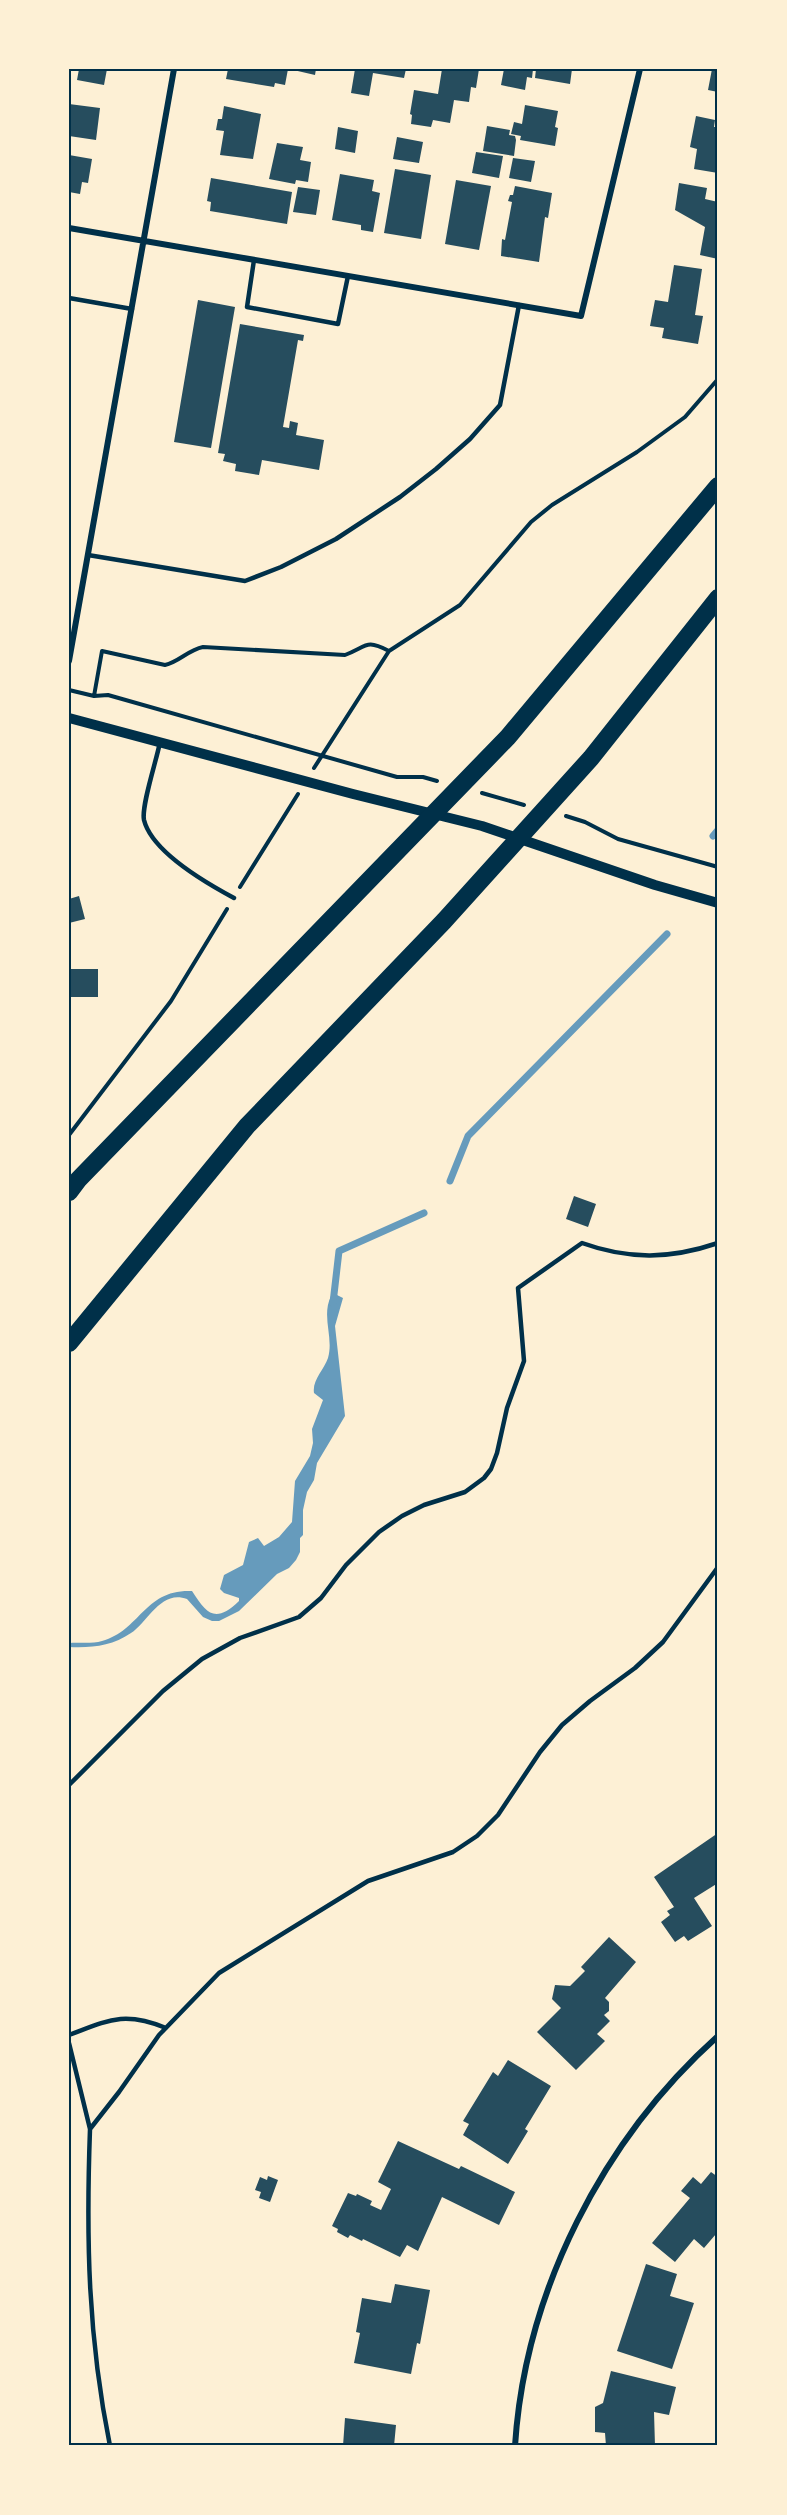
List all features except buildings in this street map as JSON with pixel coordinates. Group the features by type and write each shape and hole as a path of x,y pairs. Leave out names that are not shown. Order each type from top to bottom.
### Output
{"highway":[{"path":"69,1192 78,1180 508,737 718,486"},
{"path":"69,1344 246,1126 444,921 591,758 718,598"}],"street":[{"path":"69,661 174,69"},
{"path":"69,228 581,316 640,69"},
{"path":"69,718 482,826 655,885 718,903"},
{"path":"515,2446 523,2382 534,2331 574,2228 601,2177 665,2088 718,2036"}],"lane":[{"path":"254,260 247,307 338,324 348,276"},
{"path":"69,298 132,309"},
{"path":"88,555 245,581 281,567 336,539 400,498 436,469 470,438 500,405 519,305"},
{"path":"160,742 144,818 155,842 203,881 234,898"},
{"path":"69,1785 163,1691 202,1659 240,1638 299,1617 321,1598 346,1565 379,1532 402,1516 424,1505 465,1492 484,1478 491,1469 497,1453 507,1408 524,1361 518,1287 582,1243 619,1254 641,1257 679,1252 718,1243"},
{"path":"90,2129 119,2092 144,2054 219,1973 368,1881 453,1852 477,1836 498,1815 540,1752 562,1725 635,1668 663,1642 718,1567"},
{"path":"69,2035 117,2019 134,2018 166,2028"},
{"path":"69,2043 90,2129 88,2264 93,2343 110,2446"}],"path":[{"path":"351,708 389,651 460,605 531,522 552,505 637,452 685,417 718,379"},
{"path":"94,696 102,651 165,665 174,663 193,649 202,647 345,655 366,644 374,644 389,651"},
{"path":"69,690 94,696 108,695 397,777 423,777 444,783"},
{"path":"477,792 531,807"},
{"path":"563,816 585,822 618,839 718,867"},
{"path":"69,1135 171,1001 267,843"}],"water":[{"path":"337,1295 343,1298 335,1326 345,1416 317,1463 314,1480 307,1492 303,1510 303,1535 300,1538 300,1552 296,1560 289,1568 277,1574 239,1611 219,1621 203,1617 187,1599 178,1597 162,1602 137,1628 117,1641 86,1647 69,1647 69,1643 98,1642 115,1636 153,1603 163,1596 176,1592 192,1591 202,1606 218,1614 239,1601 239,1598 224,1593 220,1589 224,1575 243,1565 249,1542 258,1538 264,1546 279,1537 292,1522 295,1481 310,1456 313,1443 312,1429 323,1400 314,1393 314,1388 316,1379 328,1358 330,1342 328,1304 331,1296"}],"waterway":[{"path":"713,836 718,830"},
{"path":"450,1181 468,1136 667,934"},
{"path":"333,1303 339,1251 424,1213"}]}
